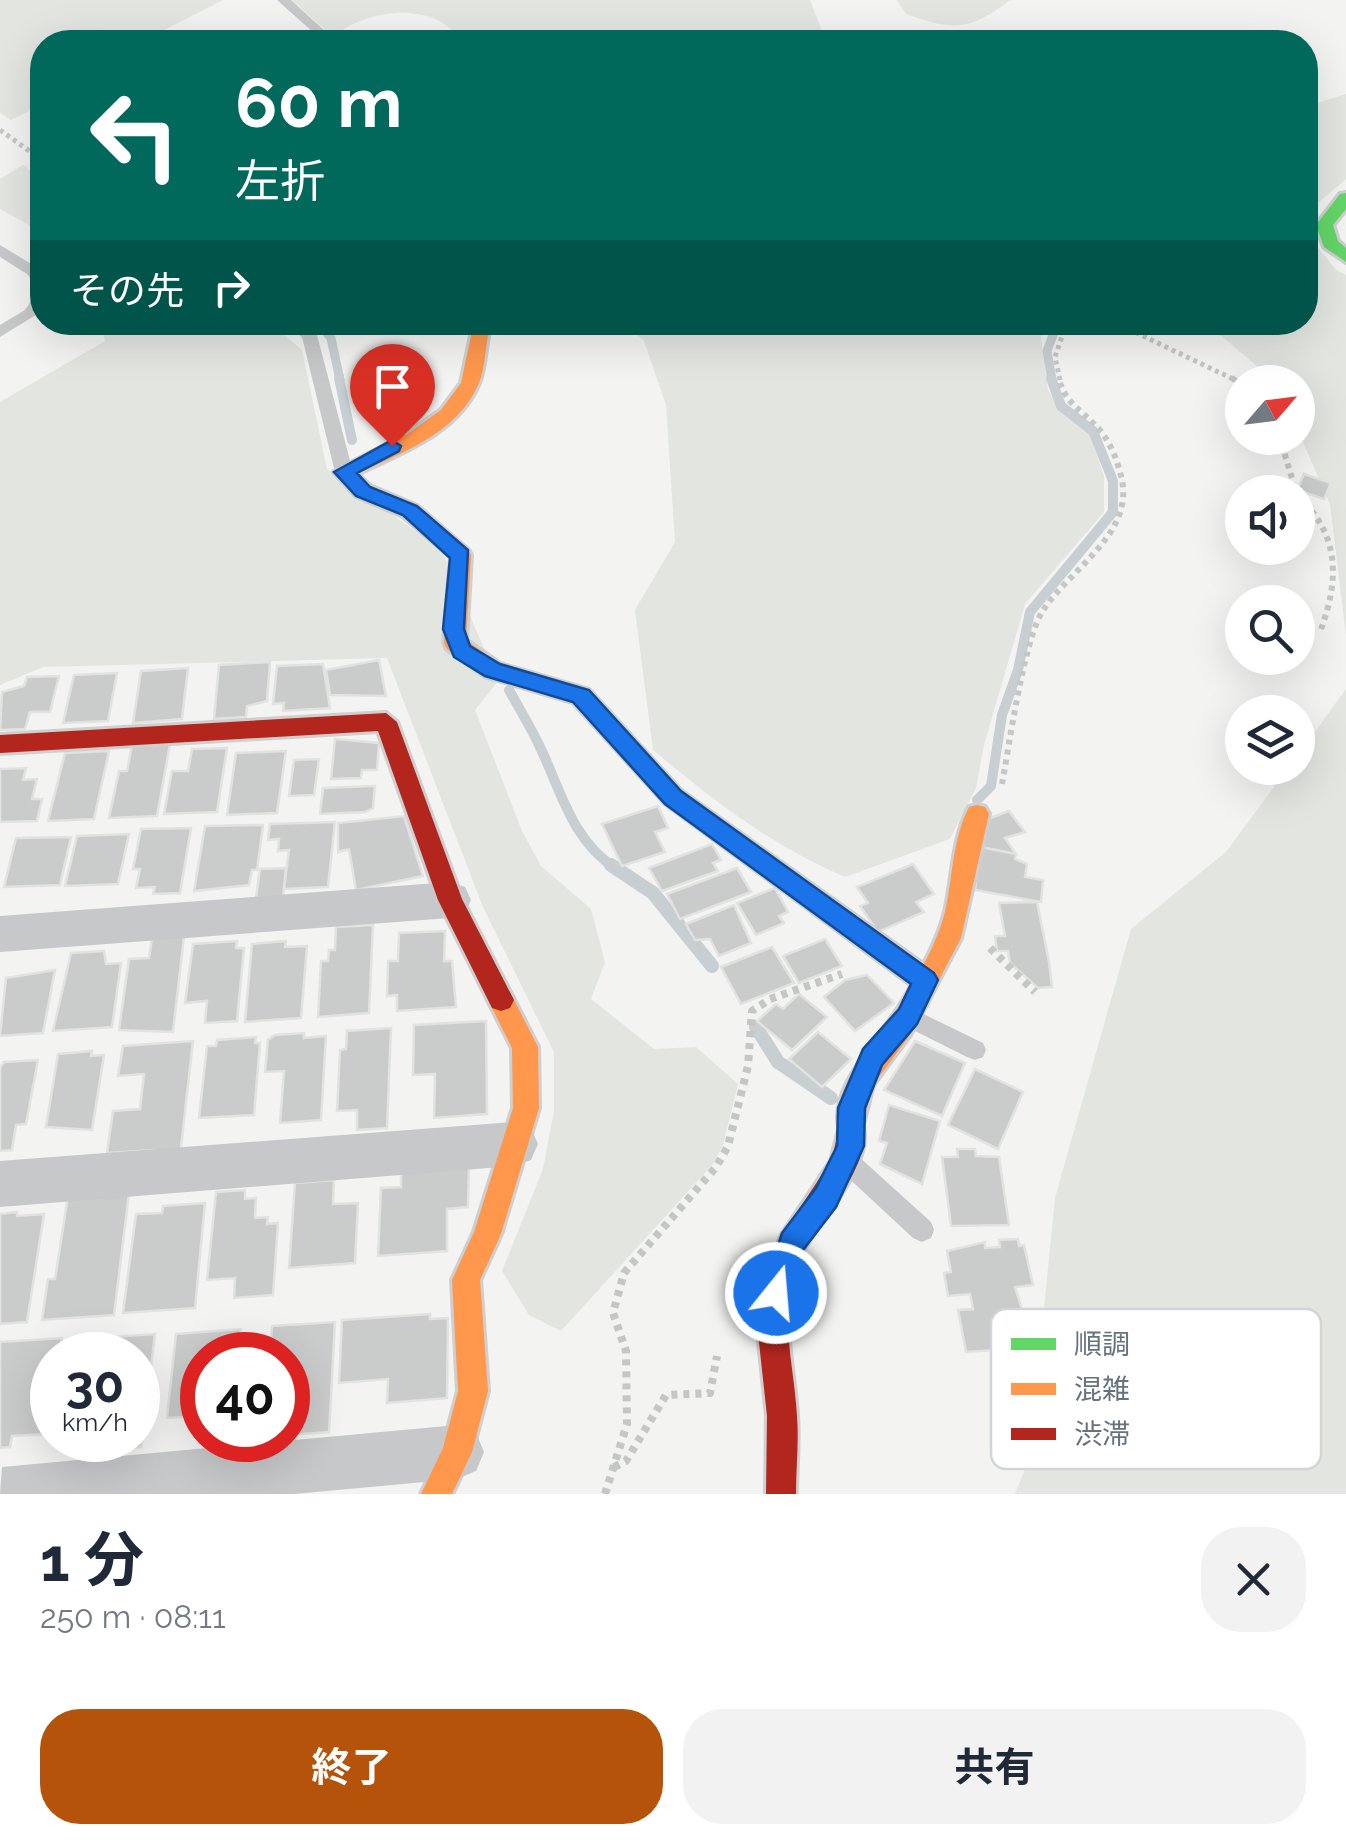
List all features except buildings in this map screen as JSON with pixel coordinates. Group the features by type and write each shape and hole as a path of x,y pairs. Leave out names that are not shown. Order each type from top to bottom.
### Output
{"street":[{"path":"1346,198 1324,225 1330,242 1346,257"},
{"path":"479,335 474,374 457,408 344,472 363,492 410,510 460,555 453,629 461,651 492,670 581,696 673,797 925,980"},
{"path":"0,744 386,722 450,900 525,1047 526,1108 488,1234 466,1280 473,1391 447,1473 2,1494"},
{"path":"781,1494 782,1415 768,1326 792,1243 826,1197 850,1146 851,1108 872,1058 908,1016 956,917 968,837 977,814"},
{"path":"0,934 450,900"},
{"path":"0,1184 514,1144"}],"lane":[{"path":"282,0 317,30"},
{"path":"0,250 30,269"},
{"path":"0,332 30,314"},
{"path":"309,335 344,472"},
{"path":"908,1016 975,1050"},
{"path":"844,1161 922,1230"}],"path":[{"path":"0,130 0,135 30,153"},
{"path":"977,814 1000,795 1014,715 1040,614 1102,544 1122,512 1122,480 1108,444 1098,427 1066,400 1060,387 1054,357 1062,335"},
{"path":"1137,335 1225,373"},
{"path":"1315,513 1323,522 1328,542 1330,598 1321,629"},
{"path":"956,917 1035,992"},
{"path":"605,1494 627,1424 626,1351 614,1312 624,1273 716,1167 728,1146 748,1066 752,1011 770,999 821,980 896,959"},
{"path":"613,1467 626,1461 666,1394 710,1393 716,1358 738,1327 768,1326"}],"shaded area":[{"path":"0,0 223,0 164,30 30,30 30,111 11,120 0,113"},
{"path":"292,0 810,0 821,30 451,30 435,19 400,13 364,20 343,30 325,30"},
{"path":"897,0 1010,0 972,23 949,25 906,14"},
{"path":"1346,94 1346,179 1318,203 1318,103"},
{"path":"23,165 30,169 30,225 0,209 0,179"},
{"path":"1318,247 1336,270 1346,275 1346,635 1330,504 1309,455 1315,455 1315,365 1256,365 1220,335 1318,335"},
{"path":"104,335 284,335 302,350 327,469 441,549 498,681 475,710 522,831 541,866 591,909 605,962 591,999 654,1049 696,1047 738,1084 723,1145 713,1164 561,1331 529,1315 502,1271 543,1169 554,1111 554,1052 483,907 387,658 43,667 0,685 0,402 105,341"},
{"path":"637,335 1041,335 1048,390 1060,410 1088,430 1104,476 1104,512 1025,604 984,745 976,788 950,839 845,877 744,821 653,750 635,610 675,542 666,405 644,341"},
{"path":"1346,689 1346,1494 1015,1494 1025,1469 1321,1469 1321,1309 1044,1309 1055,1198 1131,929 1226,852 1275,785 1315,785 1315,732"}],"waterway":[{"path":"329,335 340,380"},
{"path":"1052,380 1047,351 1053,335"},
{"path":"339,378 352,440"},
{"path":"977,800 991,786 1002,715 1018,670 1030,612 1113,512 1113,481 1093,431 1061,406 1051,378"},
{"path":"509,690 536,738 577,828 612,866"},
{"path":"612,866 653,893 712,966"},
{"path":"756,1027 778,1062 831,1098"}],"traffic: fast":[{"path":"1346,198 1324,225 1330,243 1346,257"}],"traffic: slow":[{"path":"479,335 470,383 448,414 416,438 344,472 363,491 410,511 461,555 455,643 493,670 581,696 613,731"},
{"path":"851,1127 857,1091 864,1076 901,1027 949,938 977,814"},
{"path":"436,1494 457,1452 473,1391 466,1280 487,1234 526,1108 525,1047 501,1000"}],"traffic: jam":[{"path":"0,744 386,722 450,900 501,1000"},
{"path":"613,731 673,797 925,980"},
{"path":"781,1494 782,1416 772,1341 776,1286 791,1246 843,1165 851,1127"}],"route":[{"path":"392,446 344,472 363,492 410,510 460,555 462,567 453,629 461,651 492,670 581,696 673,797 925,980 908,1016 872,1058 851,1108 850,1146 826,1197 792,1243 776,1293"}]}
